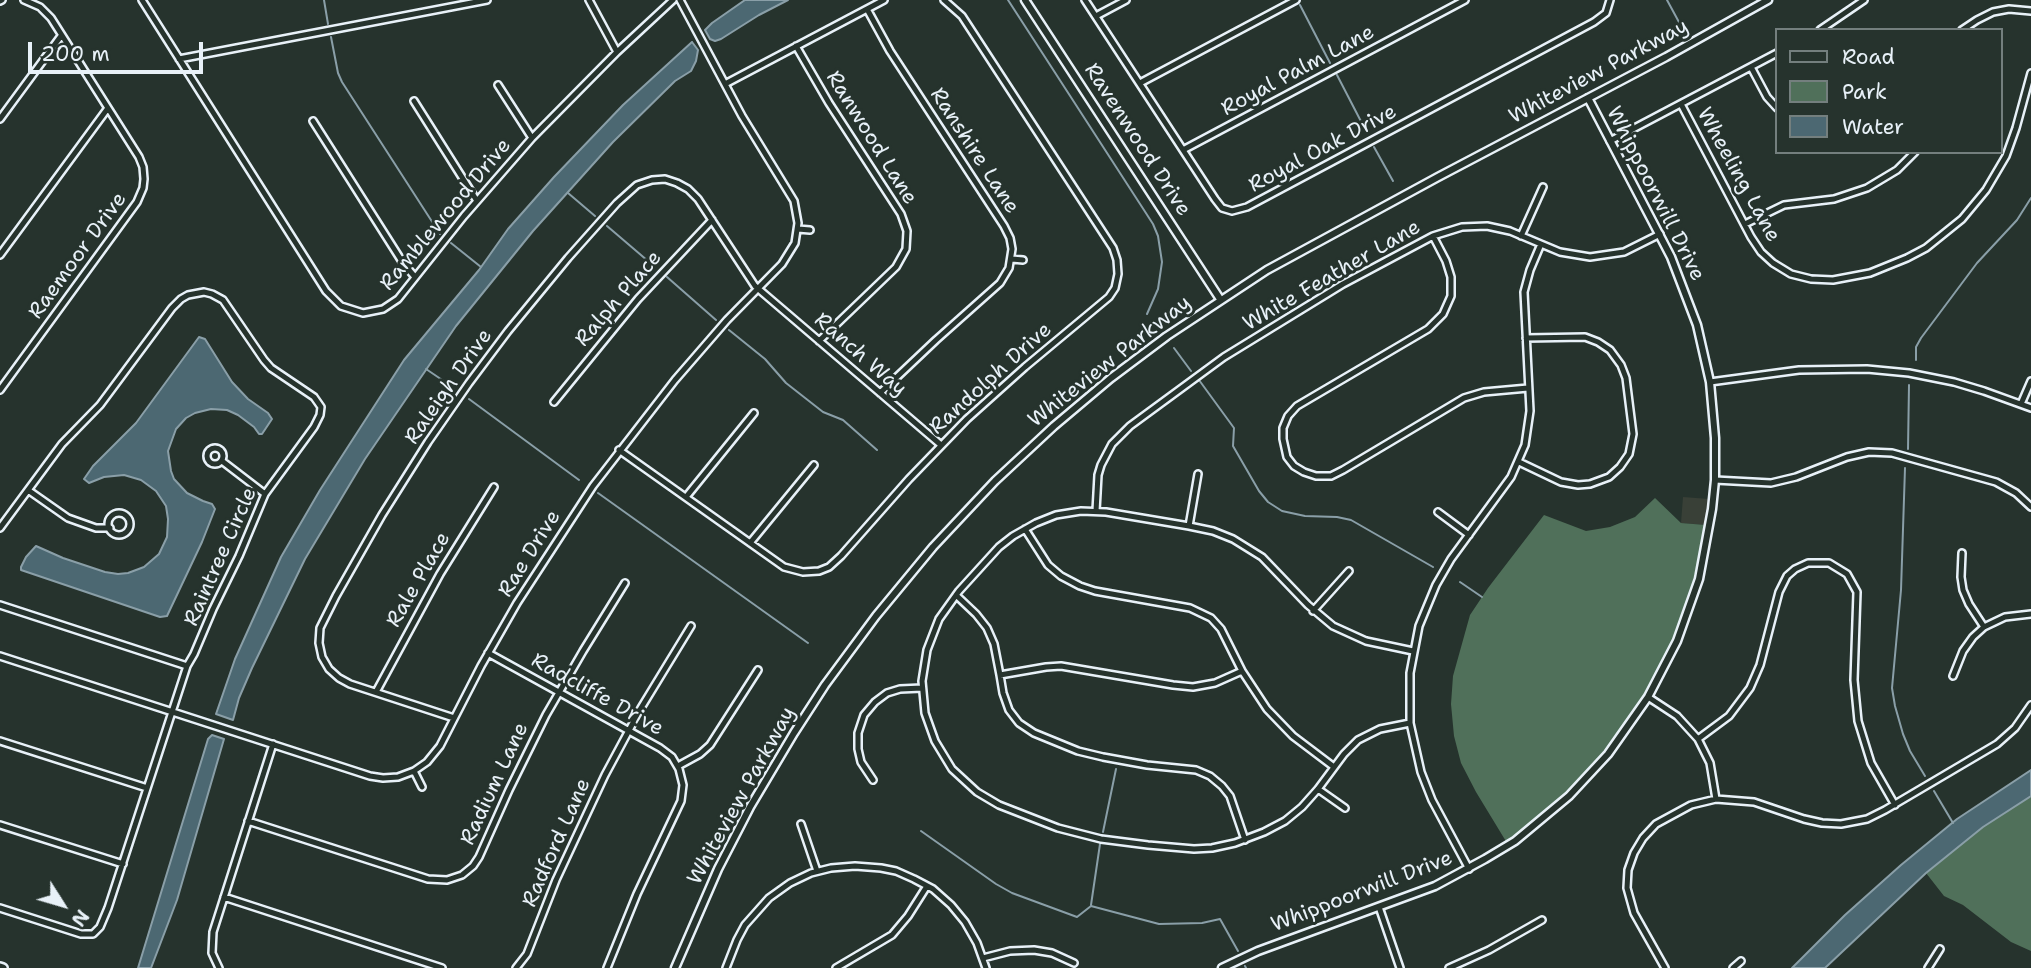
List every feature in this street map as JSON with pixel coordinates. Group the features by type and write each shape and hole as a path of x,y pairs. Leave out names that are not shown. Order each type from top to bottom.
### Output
{"street":[{"name":"Raemoor Drive","path":"0,390 131,212 141,193 144,175 141,162 51,18 43,9 24,0"},
{"name":"Ramblewood Drive","path":"142,0 326,291 335,301 354,312 369,313 379,311 398,299 532,138 673,0"},
{"path":"179,59 487,0"},
{"path":"589,0 617,52"},
{"path":"680,0 747,124 791,195 797,211 798,229 810,230"},
{"path":"725,84 884,0"},
{"name":"Randolph Drive","path":"619,450 779,564 808,573 829,567 941,445 1025,367 1106,301 1115,288 1118,269 1118,260 1111,244 962,16 944,0"},
{"name":"Ravenwood Drive","path":"1025,0 1220,299"},
{"name":"Royal Oak Drive","path":"1085,0 1220,205 1232,211 1243,209 1598,20 1608,11 1610,0"},
{"path":"1096,16 1126,0"},
{"path":"1140,83 1296,0"},
{"name":"Royal Palm Lane","path":"1183,150 1465,0"},
{"name":"Whiteview Parkway","path":"675,968 718,869 770,772 834,673 902,583 973,504 1054,426 1134,360 1220,299 1267,270 1768,0"},
{"path":"1823,28 1864,0"},
{"name":"Ranshire Lane","path":"867,9 896,60 1004,226 1011,241 1012,259"},
{"path":"1965,28 1993,12 2014,9 2031,12"},
{"path":"0,119 61,36"},
{"name":"Ranwood Lane","path":"796,46 829,103 901,214 907,231 906,249 896,267 819,341"},
{"path":"1610,141 1776,54"},
{"path":"1751,67 1767,97 1776,107"},
{"name":"Wheeling Lane","path":"1681,104 1758,248 1773,263 1791,274 1811,279 1833,280 1859,276 1916,254 1962,219 1993,180 2011,144 2031,73"},
{"path":"498,85 532,138"},
{"name":"Whippoorwill Drive","path":"1222,968 1258,951 1435,886 1515,841 1569,796 1614,747 1648,697 1671,655 1694,594 1707,540 1715,480 1715,438 1710,382 1686,293 1671,257 1588,99"},
{"path":"414,102 477,201"},
{"path":"0,255 108,108"},
{"path":"313,121 405,266 415,277"},
{"path":"1745,224 1784,205 1834,199 1867,188 1897,170 1913,154"},
{"name":"Raleigh Drive","path":"454,718 346,682 332,672 320,653 319,638 320,628 336,596 382,515 469,383 554,275 611,210 644,182 669,180 681,184 695,195 758,288"},
{"path":"1521,236 1543,187"},
{"name":"Ralph Place","path":"554,402 638,299 712,220"},
{"name":"White Feather Lane","path":"1096,511 1098,475 1102,462 1115,440 1130,426 1202,371 1236,349 1343,284 1433,236 1457,228 1480,226 1504,230 1566,254 1597,257 1629,250 1660,234"},
{"name":"Rae Drive","path":"414,771 427,762 437,750 488,653 538,567 577,508 619,450 682,372 789,255 798,229"},
{"path":"1433,236 1448,265 1452,282 1443,314 1428,329 1297,406 1288,416 1283,428 1287,457 1294,466 1304,472 1317,476 1331,475 1343,471 1464,398 1489,391 1528,388"},
{"path":"1469,869 1428,791 1416,755 1410,723 1409,685 1419,626 1432,593 1447,565 1511,477 1525,446 1530,422 1524,292 1541,244"},
{"path":"880,393 1000,283 1012,259 1023,260"},
{"name":"Ranch Way","path":"758,288 941,445"},
{"name":"Raintree Circle","path":"0,528 66,439 105,400 175,304 188,295 201,292 223,300 271,368 314,397 321,407 314,428 265,494 242,550 187,666 100,928 93,934 79,934 0,908"},
{"path":"1519,463 1565,483 1590,484 1609,477 1620,467 1629,454 1633,434 1626,378 1621,365 1610,350 1585,337 1526,338"},
{"path":"1710,382 1799,370 1867,369 1909,373 1954,382 2031,408"},
{"path":"2021,404 2031,381"},
{"path":"686,497 754,413"},
{"path":"1715,480 1771,483 1796,477 1847,457 1884,452 1996,482 2016,493 2031,507"},
{"path":"222,461 265,494"},
{"path":"750,543 814,465"},
{"path":"1189,526 1198,474"},
{"name":"Rale Place","path":"376,692 435,582 494,487"},
{"path":"28,490 68,518 96,528 110,528"},
{"path":"1410,723 1367,734 1349,748 1318,789 1284,821 1245,840 1199,849 1124,843 1069,831 999,805 966,782 945,759 926,719 922,688 925,656 931,635 942,614 999,547 1025,529 1056,515 1082,511 1096,511 1219,533 1267,561 1313,611 1333,626 1360,639 1413,651"},
{"path":"1438,512 1469,535"},
{"path":"117,514 125,516 129,521 129,529 122,534 114,534 110,528 110,519 117,514"},
{"path":"1025,529 1048,565 1080,586 1183,606 1209,616 1221,629 1258,697 1280,724 1334,767"},
{"path":"1962,553 1961,577 1964,590 1969,604 1984,627"},
{"path":"1698,739 1729,716 1750,688 1760,664 1779,592 1787,576 1799,566 1808,563 1829,563 1847,575 1857,592 1854,689 1858,721 1871,763 1895,805"},
{"path":"1313,611 1349,571"},
{"name":"Radium Lane","path":"457,877 470,869 479,858 559,692 625,583"},
{"path":"956,595 987,628 994,644 1003,693 1009,710 1019,723 1034,733 1079,751 1147,765 1196,770 1210,776 1223,786 1230,796 1245,840"},
{"path":"0,605 187,666"},
{"path":"1953,676 1963,651 1984,627 2005,617 2031,614"},
{"name":"Radford Lane","path":"516,968 527,954 579,827 629,730 691,626"},
{"name":"Radcliffe Drive","path":"488,653 665,751 678,766"},
{"path":"0,656 379,778 398,777 414,771 422,787"},
{"path":"1000,675 1061,667 1194,687 1215,683 1242,671"},
{"path":"607,968 637,894 681,801 682,785 678,766 696,757 710,745 758,670"},
{"path":"873,780 861,762 858,749 858,733 864,715 887,693 900,689 922,688"},
{"path":"1648,697 1676,716 1698,739 1710,763 1716,799"},
{"path":"1665,968 1632,909 1627,888 1629,864 1639,842 1656,824 1691,805 1716,799 1754,802 1810,821 1832,824 1867,819 1997,744 2015,728 2031,705"},
{"path":"0,741 147,788"},
{"path":"219,968 213,957 211,942 273,744"},
{"path":"1318,789 1345,808"},
{"path":"248,821 422,878 438,881 457,877 460,887"},
{"path":"801,824 817,871"},
{"path":"0,825 123,864"},
{"path":"726,968 739,935 760,906 784,887 817,871 846,866 881,868 928,886 960,916 974,936 986,968"},
{"path":"836,968 892,935 928,886"},
{"path":"224,897 442,968"},
{"path":"1379,907 1400,968"},
{"path":"1449,968 1489,950 1542,920"},
{"path":"1928,968 1940,949"},
{"path":"983,958 1010,951 1034,950 1052,953 1074,963"},
{"path":"1733,968 1741,961"}],"shaded area":[{"path":"1683,497 1709,499 1706,525 1681,523"}],"green space":[{"path":"1655,498 1681,523 1706,525 1690,595 1670,648 1642,700 1603,754 1561,798 1507,843 1461,763 1454,736 1451,704 1453,676 1470,615 1544,515 1586,531 1610,527 1635,517"},
{"path":"2031,796 2031,951 2011,942 1963,905 1944,896 1926,873 1983,827"}],"water":[{"path":"745,0 788,0 721,39 710,39 705,30"},
{"path":"692,42 698,50 691,71 675,81 613,142 533,231 456,326 365,459 305,559 252,668 233,720 216,714 235,659 281,557 320,490 404,360 479,270 508,229 554,177 623,105"},
{"path":"199,337 205,339 232,382 272,419 262,434 259,434 238,415 227,410 211,409 186,418 176,429 168,451 174,479 187,493 212,504 215,509 167,616 160,617 21,570 26,557 36,546 63,558 118,574 144,567 159,554 167,537 168,519 166,506 156,491 141,480 124,475 104,477 89,483 84,479 93,466 136,423"},
{"path":"212,735 224,739 177,900 151,968 138,968 208,739"},
{"path":"2031,770 2031,796 1983,827 1926,873 1825,968 1792,968 1845,915 1901,865 1957,819"}],"waterway":[{"path":"324,0 328,24"},
{"path":"1008,0 1153,224 1162,262 1158,289 1147,314"},
{"path":"1667,0 1680,24"},
{"path":"1300,5 1330,63"},
{"path":"331,37 342,82 440,234"},
{"path":"1337,75 1367,133"},
{"path":"1374,147 1393,181"},
{"path":"568,193 595,216"},
{"path":"1916,360 1916,347 1921,338 1977,263 2017,220 2031,198"},
{"path":"607,226 655,267"},
{"path":"451,243 481,267"},
{"path":"667,277 716,320"},
{"path":"729,330 765,359 786,383 823,412 843,420 877,450"},
{"path":"1174,348 1191,371"},
{"path":"426,369 454,388"},
{"path":"1199,380 1234,428 1233,446 1268,502 1282,511 1305,516 1351,520 1433,567"},
{"path":"1908,449 1909,385"},
{"path":"469,399 579,480"},
{"path":"1905,468 1901,590 1892,688 1903,734 1925,776"},
{"path":"598,493 808,643"},
{"path":"1460,582 1482,597"},
{"path":"1103,832 1116,769"},
{"path":"1934,791 1953,823"},
{"path":"921,831 1012,893 1077,917 1091,906 1159,924 1202,923 1220,919 1238,951"},
{"path":"1091,905 1100,844"}]}
